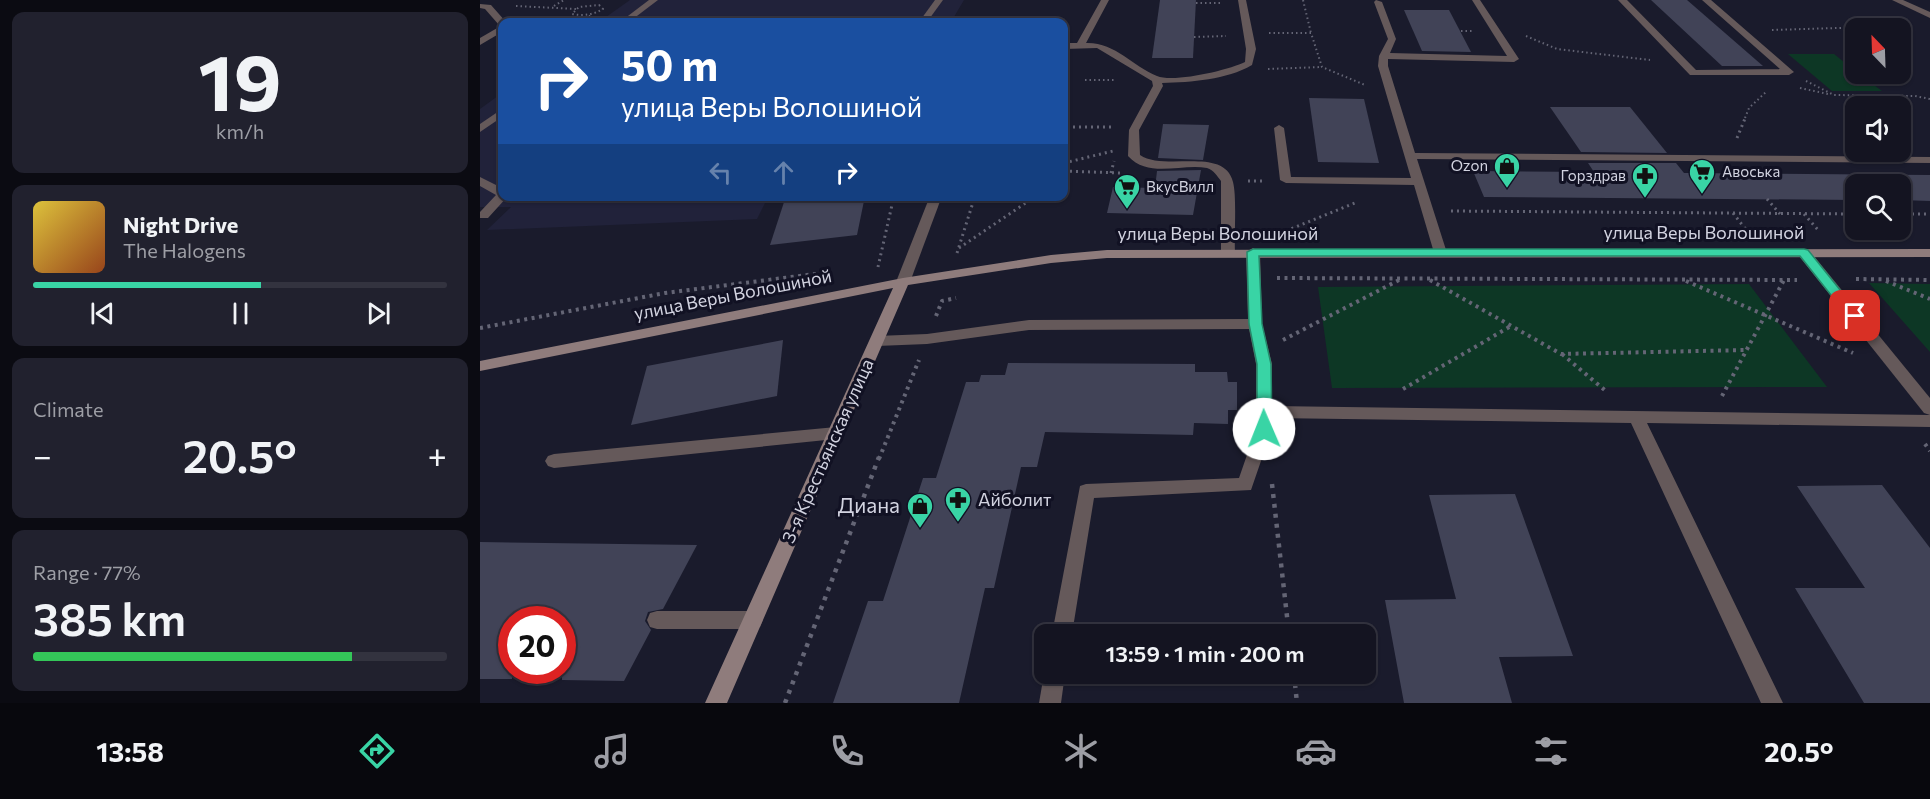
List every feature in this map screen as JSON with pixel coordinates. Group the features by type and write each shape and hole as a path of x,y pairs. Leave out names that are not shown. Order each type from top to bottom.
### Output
{"street":[{"path":"629,18 654,0"},
{"path":"926,18 939,0"},
{"path":"1081,44 1105,0"},
{"path":"1068,46 1099,45 1157,80 1193,79 1238,69 1249,63 1251,49 1242,0"},
{"path":"1384,56 1514,59 1476,0"},
{"path":"1622,0 1693,73 1789,72"},
{"path":"1706,0 1744,30 1789,72"},
{"path":"1896,0 1930,15"},
{"path":"1378,2 1392,39 1384,56 1383,66 1440,252"},
{"path":"480,6 490,8 498,18"},
{"path":"480,42 498,31"},
{"path":"1157,80 1158,86 1134,130 1134,156 1139,161 1150,164 1210,165 1219,170 1227,181 1228,253"},
{"path":"480,129 498,115"},
{"path":"1279,128 1286,180 1419,182"},
{"path":"1412,156 1930,160"},
{"path":"480,181 498,192"},
{"path":"481,219 498,200"},
{"name":"3-я Крестьянская улица","path":"716,703 903,282 934,201"},
{"path":"1064,624 1086,491 1245,485 1264,429 1264,364 1255,324 1253,252"},
{"name":"улица Веры Волошиной","path":"480,366 903,282 1062,258 1148,253 1253,252 1930,253"},
{"path":"1804,253 1930,409"},
{"path":"877,340 927,339 1029,325 1255,324"},
{"path":"1264,412 1930,422"},
{"path":"1636,417 1772,703"},
{"path":"554,462 836,433"},
{"path":"657,620 753,620"},
{"path":"1050,703 1053,684"}],"path":[{"path":"554,6 564,0"},
{"path":"1196,3 1226,3 1224,0"},
{"path":"1303,0 1322,67"},
{"path":"586,18 603,7 594,5 571,12 573,15 591,14"},
{"path":"490,8 554,6 576,9"},
{"path":"1744,30 1845,27"},
{"path":"1247,34 1311,33"},
{"path":"1500,35 1524,36 1557,49 1687,66"},
{"path":"1194,37 1229,36"},
{"path":"1238,69 1322,67 1394,96"},
{"path":"1730,158 1749,108 1789,72 1834,95 1915,96 1930,99"},
{"path":"1085,80 1121,80"},
{"path":"1073,127 1122,127"},
{"path":"1068,162 1117,148 1111,173"},
{"path":"1227,181 1286,180"},
{"path":"1282,233 1365,199"},
{"path":"1767,200 1780,214"},
{"path":"866,268 878,267 893,201"},
{"path":"957,256 973,201"},
{"path":"959,248 1029,201"},
{"path":"1427,210 1845,214"},
{"path":"1733,213 1751,237"},
{"path":"1803,214 1825,238"},
{"path":"1911,214 1930,214"},
{"path":"480,328 665,293 831,272"},
{"path":"1254,278 1800,280"},
{"path":"1261,351 1402,279"},
{"path":"1428,279 1562,354 1636,417"},
{"path":"1854,279 1930,280"},
{"path":"1883,279 1930,299"},
{"path":"1683,280 1856,354"},
{"path":"1710,418 1784,280"},
{"path":"785,703 867,487 942,301 961,297"},
{"path":"1402,390 1511,326"},
{"path":"1562,354 1746,350"},
{"path":"1272,482 1288,624"},
{"path":"1294,684 1297,703"}],"shaded area":[{"path":"630,0 964,0 953,18 605,18"},
{"path":"498,96 498,201 766,201 757,219 487,230 511,207 480,207 480,109"}],"green space":[{"path":"1788,54 1834,54 1845,63 1845,84 1873,84 1882,91 1832,91"},
{"path":"1869,283 1930,284 1930,352"},
{"path":"1749,284 1827,387 1332,388 1318,287"}],"building":[{"path":"1160,0 1196,0 1193,58 1152,58"},
{"path":"1651,0 1687,0 1763,66 1722,66"},
{"path":"1404,10 1449,10 1471,52 1422,51"},
{"path":"1309,98 1364,99 1379,163 1318,162"},
{"path":"1550,107 1630,107 1667,153 1581,152"},
{"path":"1163,124 1209,125 1203,160 1158,158"},
{"path":"1588,163 1676,163 1684,173 1845,174 1845,200 1484,197 1473,171 1594,172"},
{"path":"1201,170 1193,215 1107,213 1113,187 1155,188 1157,171"},
{"path":"1911,175 1930,175 1930,201 1911,200"},
{"path":"784,201 864,201 857,235 770,245"},
{"path":"783,340 777,396 631,425 647,366"},
{"path":"1008,363 1195,364 1195,372 1227,372 1228,382 1237,382 1237,410 1228,410 1228,424 1194,423 1193,435 1045,432 1037,467 1021,467 994,588 985,588 959,703 833,703 868,601 883,601 923,478 936,478 966,382 979,382 981,375 1005,375"},
{"path":"1882,485 1930,548 1930,703 1864,703 1795,588 1865,588 1797,486"},
{"path":"1515,494 1573,656 1499,657 1512,703 1404,703 1385,600 1456,599 1429,495"},
{"path":"480,542 697,545 663,609 648,612 645,621 651,630 624,681 576,680 576,606 498,606 498,679 480,679"}],"place":[{"name":"Ozon","path":"1507,189"},
{"name":"Авоська","path":"1702,195"},
{"name":"Горздрав","path":"1645,199"},
{"name":"ВкусВилл","path":"1127,210"},
{"name":"Айболит","path":"958,523"},
{"name":"Диана","path":"920,529"}],"route":[{"path":"1264,429 1264,364 1255,324 1253,252 1804,253 1855,316"}]}
